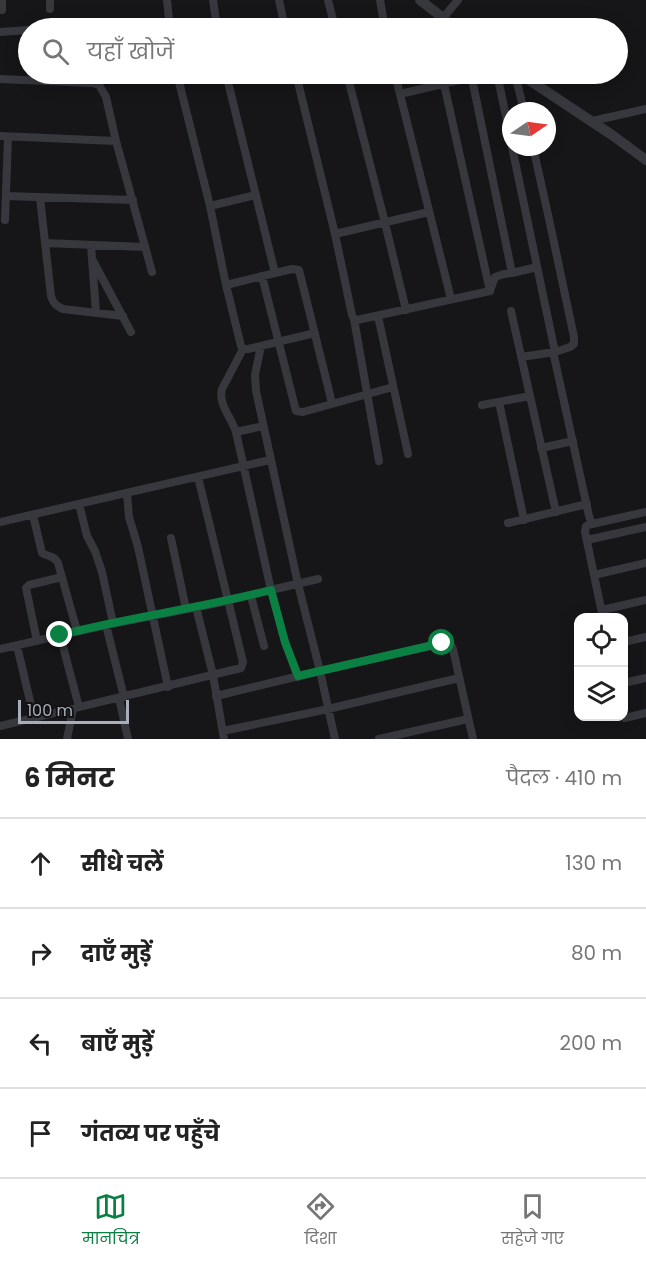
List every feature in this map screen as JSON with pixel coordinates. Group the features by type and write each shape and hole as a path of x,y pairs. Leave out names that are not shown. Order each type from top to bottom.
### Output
{"street":[{"path":"2,0 2,10"},
{"path":"167,0 169,18"},
{"path":"213,0 216,18"},
{"path":"279,0 283,18"},
{"path":"328,0 332,18"},
{"path":"380,0 383,18"},
{"path":"420,0 443,18 458,0"},
{"path":"0,32 18,31"},
{"path":"0,79 18,80"},
{"path":"96,84 99,85 106,98 152,272"},
{"path":"180,84 243,349"},
{"path":"228,84 275,273"},
{"path":"298,84 354,319 380,461"},
{"path":"350,84 405,310"},
{"path":"398,84 451,299"},
{"path":"400,94 444,84 490,291"},
{"path":"473,84 512,273"},
{"path":"500,84 504,102"},
{"path":"517,84 522,102"},
{"path":"535,84 645,158"},
{"path":"592,121 646,109"},
{"path":"5,220 4,136 116,141"},
{"path":"515,156 555,352 554,359 592,524"},
{"path":"521,357 555,352 574,344 534,156"},
{"path":"210,206 256,195"},
{"path":"6,196 133,200"},
{"path":"40,198 53,302 57,307 63,309 123,316"},
{"path":"335,234 429,212"},
{"path":"45,243 146,247"},
{"path":"90,245 96,313"},
{"path":"92,259 131,332"},
{"path":"490,291 495,277 537,267"},
{"path":"226,285 291,269 299,270 332,403"},
{"path":"262,276 296,411 303,412 393,387"},
{"path":"354,319 490,291"},
{"path":"511,311 556,512"},
{"path":"378,315 408,454"},
{"path":"298,676 285,642 271,590 236,432 220,396 243,349 315,333"},
{"path":"261,345 254,384 335,739"},
{"path":"482,405 530,396"},
{"path":"499,402 524,519"},
{"path":"236,432 263,426"},
{"path":"542,448 573,441"},
{"path":"0,522 270,460"},
{"path":"0,726 241,668 243,665 198,477"},
{"path":"127,493 129,517 138,547 168,687"},
{"path":"79,504 87,536 95,550 102,572 128,739"},
{"path":"508,523 587,504"},
{"path":"603,613 586,526 646,512"},
{"path":"33,515 42,552 56,559 76,631"},
{"path":"587,540 646,527"},
{"path":"171,538 186,609"},
{"path":"594,575 646,563"},
{"path":"37,641 26,588 29,585 62,577"},
{"path":"0,649 76,631 251,596 318,579"},
{"path":"251,596 264,646"},
{"path":"606,613 646,600"},
{"path":"196,607 213,675 224,735 459,678"},
{"path":"60,635 76,708 67,739"},
{"path":"628,641 646,637"},
{"path":"216,696 448,642 452,645 473,739"},
{"path":"17,646 34,718"},
{"path":"628,682 646,678"},
{"path":"628,717 646,713"},
{"path":"379,739 468,719"}],"route":[{"path":"60,635 271,590 285,642 298,676 442,643"}]}
